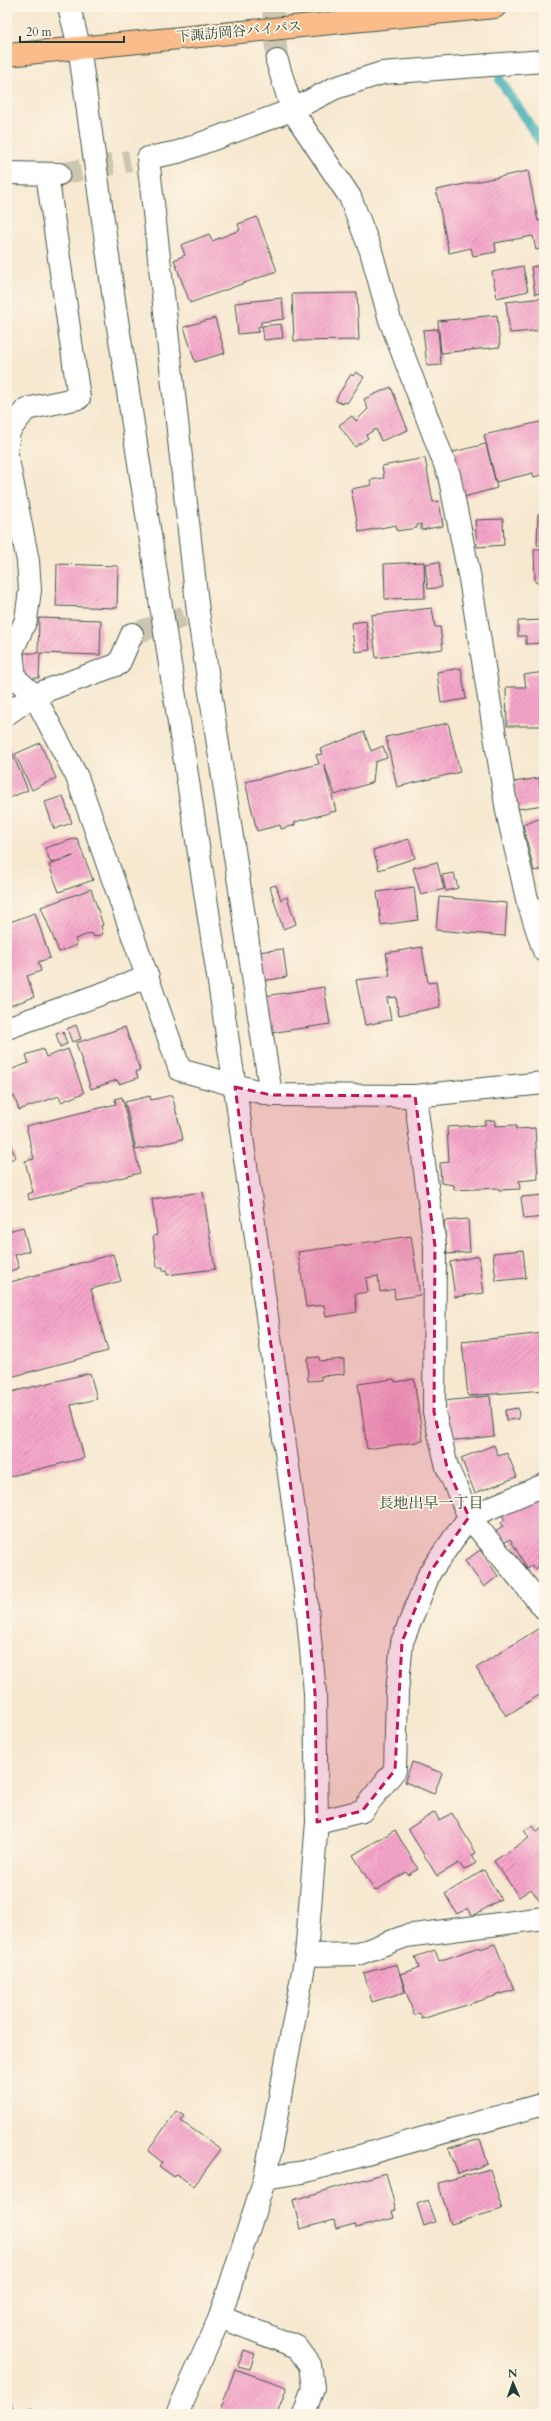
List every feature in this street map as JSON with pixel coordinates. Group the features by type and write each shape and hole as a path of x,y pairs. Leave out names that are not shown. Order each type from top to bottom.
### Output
{"highway":[{"name":"下諏訪岡谷バイパス","path":"7,55 79,46 495,7"}],"street":[{"path":"70,7 79,46 115,307 235,1087 306,1596 314,1693 317,1822 306,1955 264,2178 220,2317 177,2414"},
{"path":"277,61 292,110 350,197 371,251 390,320 449,475 470,579 507,811 527,899 544,951"},
{"path":"271,1095 194,614 139,159 178,152 292,110 335,88 382,73 544,61"},
{"path":"7,173 53,174 79,398 26,409 9,430 7,446"},
{"path":"7,455 28,561 30,590 26,620 10,650 15,678 34,696 77,777 180,1070 235,1087 271,1095 415,1096 544,1083"},
{"path":"7,714 34,696 119,664 132,634"},
{"path":"7,1028 148,978"},
{"path":"415,1096 435,1246 434,1412 447,1467 469,1517 544,1608"},
{"path":"317,1822 362,1811 395,1770 397,1692 402,1642 430,1572 469,1517 544,1485"},
{"path":"306,1955 358,1954 406,1936 544,1918"},
{"path":"264,2178 303,2172 544,2104"},
{"path":"220,2317 297,2347 310,2365 313,2388 304,2414"}],"highlighted area":[{"path":"235,1087 271,1095 415,1096 435,1246 434,1412 447,1467 469,1517 430,1572 402,1642 395,1770 362,1811 317,1822 315,1693 306,1596"}],"building":[{"path":"528,171 538,221 544,219 544,248 536,250 533,236 495,243 496,252 473,256 471,248 449,253 436,190"},
{"path":"257,217 277,271 190,303 174,260 185,255 181,245 209,234 212,241 240,230 238,224"},
{"path":"544,253 544,293 535,294 531,267 542,265 540,254"},
{"path":"523,266 528,291 497,298 492,272"},
{"path":"357,293 359,340 294,341 292,294"},
{"path":"282,298 284,319 261,322 261,326 258,327 259,332 238,334 235,303"},
{"path":"543,298 544,330 510,333 506,302"},
{"path":"497,315 500,347 441,353 438,321"},
{"path":"215,318 225,353 195,362 184,327"},
{"path":"281,324 283,338 264,340 262,326"},
{"path":"438,329 441,365 427,366 423,330"},
{"path":"356,372 364,377 347,403 344,402 343,404 336,401 351,374 353,376"},
{"path":"391,387 408,430 381,441 376,429 366,435 368,438 355,447 339,425 352,416 356,421 368,409 364,399"},
{"path":"544,421 544,479 542,475 534,477 533,473 496,482 484,435"},
{"path":"486,444 497,488 464,497 453,452"},
{"path":"425,458 433,502 439,501 443,526 421,530 421,524 417,525 417,528 397,531 396,525 359,532 351,489 372,485 370,480 384,478 382,466"},
{"path":"538,514 544,514 544,545 537,545"},
{"path":"503,519 504,545 477,547 475,520"},
{"path":"534,549 544,549 544,582 535,582"},
{"path":"424,562 425,598 385,599 384,564"},
{"path":"439,562 442,587 428,589 425,564"},
{"path":"57,564 118,566 117,608 56,606"},
{"path":"432,608 435,627 440,627 443,649 376,658 371,615"},
{"path":"39,618 101,620 100,655 40,653 39,678 24,678 24,653 38,653"},
{"path":"544,620 544,643 526,644 526,636 518,636 518,621"},
{"path":"366,621 370,650 355,652 351,623"},
{"path":"461,668 466,699 441,703 437,672"},
{"path":"544,672 544,726 507,726 506,687 526,687 524,675"},
{"path":"448,723 460,772 397,787 386,737"},
{"path":"364,732 371,751 383,746 387,758 375,762 373,782 335,795 324,764 336,811 295,822 295,825 281,829 280,825 257,831 245,782 319,764 316,755 322,754 320,749"},
{"path":"7,741 28,790 7,799"},
{"path":"40,743 56,778 32,790 15,754"},
{"path":"539,778 543,805 518,809 514,782"},
{"path":"63,796 72,823 54,829 45,802"},
{"path":"544,817 544,869 534,871 523,825"},
{"path":"77,838 93,880 59,892 49,865 73,856 51,863 45,848"},
{"path":"409,839 415,858 379,870 373,850"},
{"path":"437,862 444,889 421,895 413,868"},
{"path":"454,873 458,888 446,891 442,875"},
{"path":"276,885 281,900 287,897 296,924 283,929 270,887"},
{"path":"414,887 418,920 381,925 377,892"},
{"path":"91,889 103,925 101,926 103,934 94,937 92,933 75,939 77,945 59,952 41,907"},
{"path":"439,897 507,903 505,936 436,930"},
{"path":"35,913 50,958 38,962 41,971 27,976 34,997 7,1007 7,923"},
{"path":"422,947 428,983 436,982 440,1007 399,1015 396,997 387,998 391,1020 365,1025 356,980 390,976 386,953"},
{"path":"283,949 287,977 262,981 257,952"},
{"path":"324,987 330,1024 270,1033 265,996"},
{"path":"76,1025 81,1039 72,1042 67,1029"},
{"path":"125,1027 140,1070 136,1072 138,1078 119,1084 117,1080 91,1089 76,1043"},
{"path":"63,1032 67,1044 60,1047 56,1034"},
{"path":"43,1049 46,1057 68,1049 84,1093 61,1102 59,1096 19,1110 14,1096 9,1098 7,1093 7,1071 29,1063 26,1055"},
{"path":"172,1095 183,1139 136,1150 125,1102 150,1096 151,1100"},
{"path":"122,1097 140,1173 29,1200 28,1194 33,1192 25,1161 34,1159 26,1126 116,1104 115,1099"},
{"path":"495,1120 495,1126 516,1125 516,1129 535,1128 538,1179 519,1181 520,1189 499,1190 498,1188 454,1190 454,1185 441,1183 440,1163 449,1162 447,1127 485,1125 485,1121"},
{"path":"7,1139 16,1157 7,1162"},
{"path":"203,1192 215,1269 167,1275 167,1270 163,1271 163,1267 157,1267 153,1236 157,1235 152,1199"},
{"path":"544,1195 544,1217 524,1219 521,1197"},
{"path":"468,1219 470,1252 447,1254 444,1221"},
{"path":"7,1225 9,1231 23,1227 29,1251 15,1255 19,1268 7,1272"},
{"path":"411,1236 420,1295 395,1299 394,1289 380,1292 378,1276 366,1278 368,1292 355,1294 357,1312 326,1317 324,1305 306,1307 298,1252"},
{"path":"523,1250 526,1278 496,1281 493,1253"},
{"path":"113,1254 121,1281 91,1289 108,1351 7,1378 7,1283"},
{"path":"479,1256 484,1293 455,1297 450,1262"},
{"path":"544,1333 544,1390 468,1396 462,1342"},
{"path":"319,1357 320,1361 344,1359 344,1374 321,1376 321,1380 308,1381 307,1358"},
{"path":"90,1373 97,1399 71,1405 84,1458 7,1477 7,1393"},
{"path":"394,1379 395,1382 414,1379 423,1441 367,1449 358,1384"},
{"path":"490,1396 494,1436 448,1441 444,1401"},
{"path":"518,1408 519,1419 506,1420 505,1410"},
{"path":"494,1445 498,1456 507,1453 517,1477 475,1493 461,1458"},
{"path":"544,1490 544,1564 535,1569 532,1565 527,1568 510,1539 502,1544 495,1532 503,1527 501,1523 505,1520 502,1515"},
{"path":"480,1550 498,1576 484,1587 465,1561"},
{"path":"544,1625 544,1692 506,1716 476,1668"},
{"path":"412,1762 442,1773 434,1794 405,1782"},
{"path":"435,1812 439,1820 452,1813 476,1853 472,1855 476,1863 464,1870 459,1863 437,1876 408,1829"},
{"path":"533,1826 537,1832 544,1827 543,1906 531,1889 519,1897 494,1861 529,1838 524,1830"},
{"path":"395,1830 418,1869 408,1875 406,1872 375,1891 353,1855"},
{"path":"484,1870 501,1899 473,1916 468,1908 457,1914 445,1894"},
{"path":"495,1944 514,1990 422,2019 420,2013 414,2015 400,1974 419,1968 415,1957 435,1950 439,1961 479,1947 480,1949"},
{"path":"397,1964 405,1992 372,2002 364,1973"},
{"path":"176,2111 184,2116 181,2121 221,2149 194,2186 176,2174 174,2177 159,2166 162,2162 148,2151"},
{"path":"480,2139 488,2164 458,2174 449,2148"},
{"path":"490,2169 502,2209 451,2224 438,2183"},
{"path":"386,2173 396,2210 392,2211 394,2218 356,2228 355,2224 336,2229 334,2220 300,2229 293,2200"},
{"path":"427,2200 435,2222 424,2226 417,2204"},
{"path":"244,2350 255,2354 250,2369 238,2366"},
{"path":"235,2369 287,2387 277,2414 219,2414"},
{"path":"7,2392 13,2409 7,2411"},
{"path":"32,2407 35,2414 14,2414"}],"waterway":[{"path":"500,80 544,147"}],"tunnel":[{"path":"273,7 277,61"},
{"path":"59,174 130,161"},
{"path":"132,634 189,615"}],"district":[{"name":"長地出早一丁目","path":"431,1503"}]}
